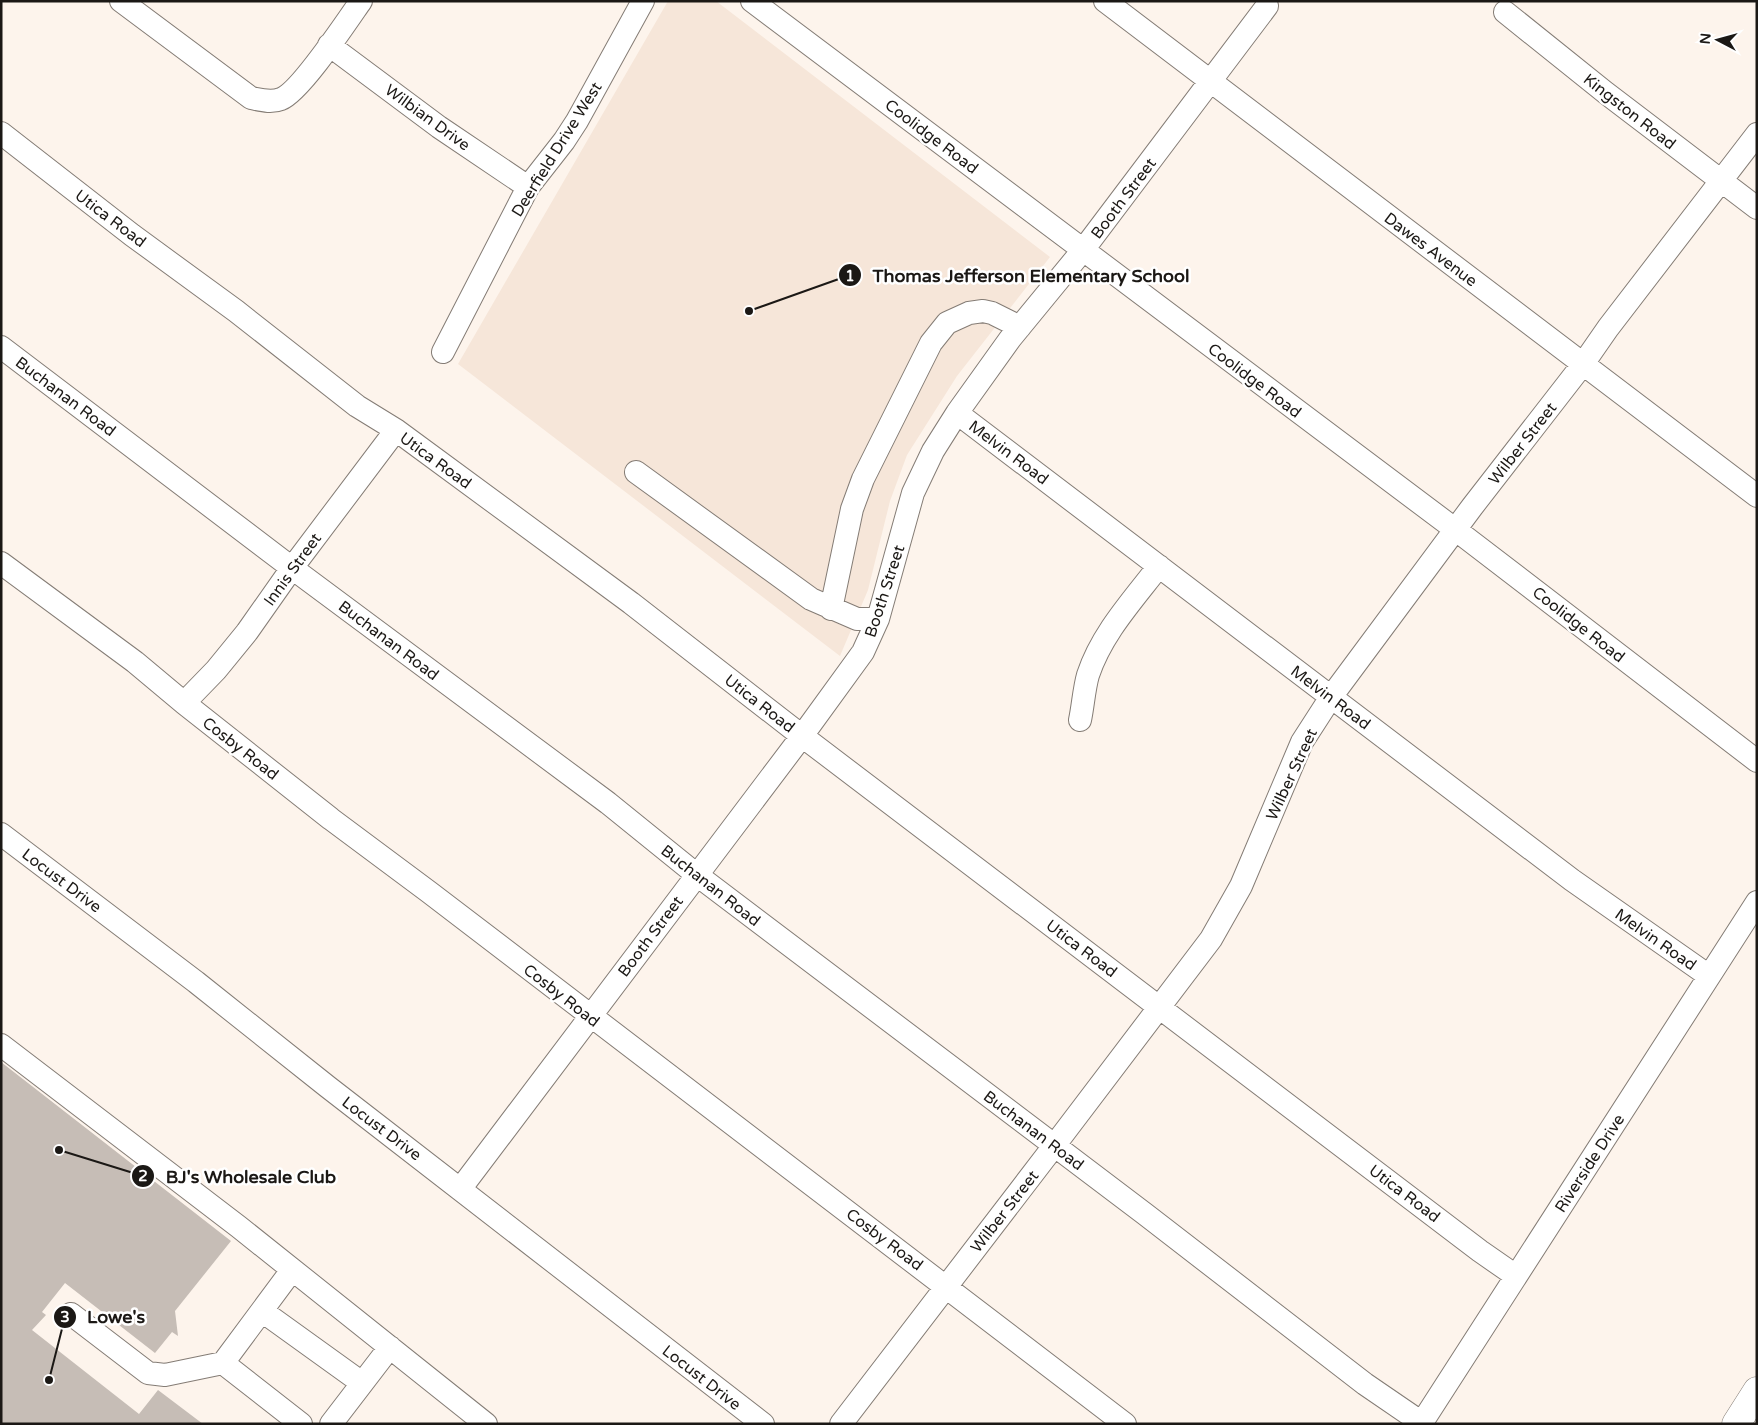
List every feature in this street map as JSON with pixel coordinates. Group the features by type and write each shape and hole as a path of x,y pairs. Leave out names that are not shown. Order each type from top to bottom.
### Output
{"main road":[{"path":"1736,1424 1757,1391"}],"street":[{"path":"121,1 251,98 264,101 280,100 300,84 361,1"},
{"name":"Deerfield Drive West","path":"443,352 528,188 577,121 643,1"},
{"name":"Coolidge Road","path":"752,1 1456,530 1757,762"},
{"name":"Dawes Avenue","path":"1105,1 1757,496"},
{"name":"Booth Street","path":"461,1188 802,736 863,652 878,619 914,493 933,451 957,413 1020,327 1083,250 1267,6"},
{"name":"Kingston Road","path":"1505,12 1606,94 1757,208"},
{"name":"Wilbian Drive","path":"329,45 439,127 528,188"},
{"name":"Utica Road","path":"1,133 132,235 236,311 357,406 396,430 630,603 802,736 1160,1006 1480,1251 1516,1276"},
{"name":"Wilber Street","path":"841,1424 1212,939 1241,886 1302,742 1331,697 1583,364 1608,328 1757,134"},
{"path":"831,609 852,509 862,479 931,343 948,323 962,314 982,311 992,313 1020,327"},
{"name":"Buchanan Road","path":"1,347 292,568 608,804 697,875 1145,1214 1365,1384 1421,1424"},
{"name":"Melvin Road","path":"957,413 1572,880 1709,976"},
{"name":"Innis Street","path":"184,703 216,670 247,632 292,568 396,430"},
{"path":"636,472 811,599 857,619 878,619"},
{"name":"Cosby Road","path":"1,562 135,662 331,819 1126,1424"},
{"path":"1080,720 1088,676 1099,648 1120,616 1159,566"},
{"name":"Locust Drive","path":"1,834 188,976 328,1087 461,1188 763,1424"},
{"name":"Riverside Drive","path":"1421,1424 1757,902"},
{"path":"1,1045 292,1270 486,1424"},
{"path":"71,1314 148,1373 165,1375 223,1363 292,1270"},
{"path":"262,1311 362,1383"},
{"path":"330,1424 390,1347"},
{"path":"223,1363 301,1424"}],"shaded area":[{"path":"668,1 716,1 1050,257 957,376 907,455 890,501 868,590 840,656 458,364"}],"building":[{"path":"1,1062 231,1241 175,1311 178,1336 172,1332 155,1353 65,1283 42,1312 46,1315 32,1330 139,1414 158,1390 203,1424 1,1424"}],"place":[{"name":"Thomas Jefferson Elementary School","path":"749,311"},
{"name":"BJ's Wholesale Club","path":"59,1150"},
{"name":"Lowe's","path":"49,1380"}]}
